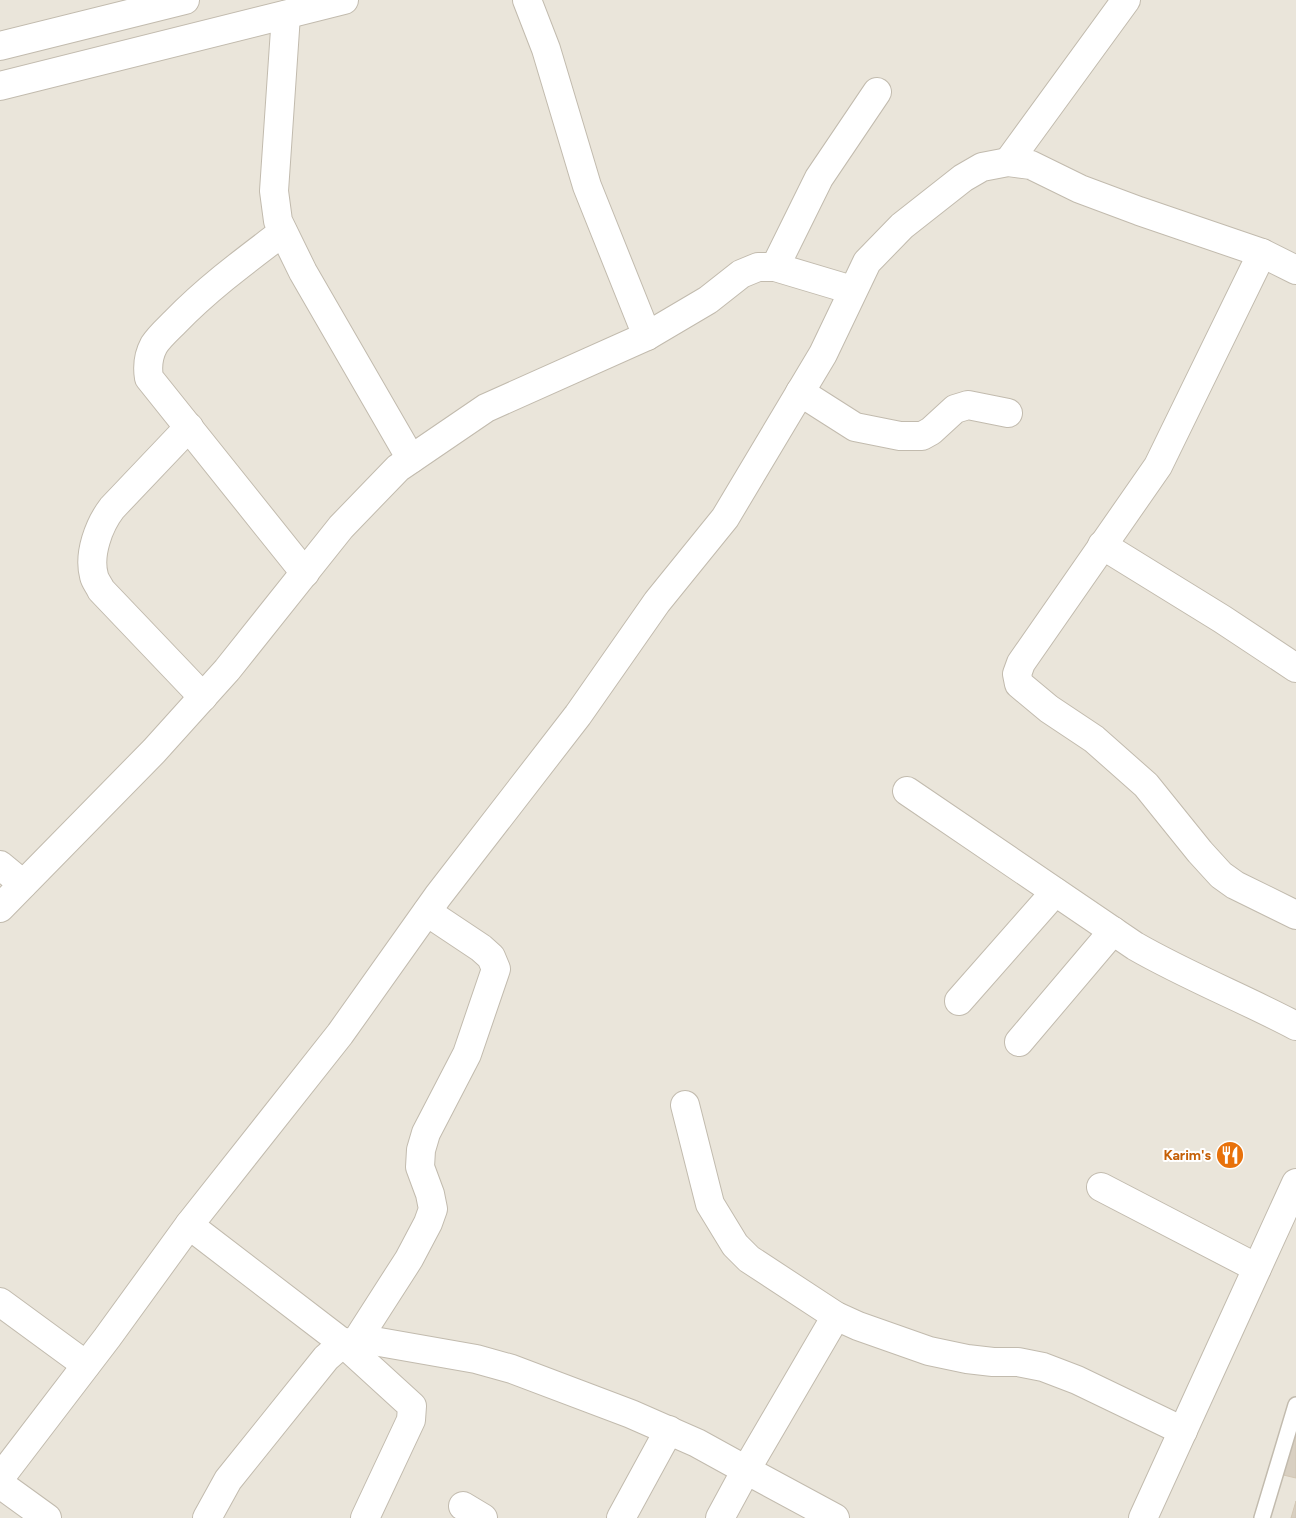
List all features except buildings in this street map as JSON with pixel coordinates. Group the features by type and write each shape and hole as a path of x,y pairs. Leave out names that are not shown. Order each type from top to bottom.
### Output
{"street":[{"path":"0,46 185,0"},
{"path":"0,86 344,0"},
{"path":"527,0 546,49 587,186 647,336"},
{"path":"1008,162 1126,0"},
{"path":"286,14 274,192 278,222 304,272 411,459"},
{"path":"775,267 819,178 877,92"},
{"path":"0,1478 189,1225 340,1034 427,912 578,715 656,602 725,518 823,354 867,262 902,226 963,178 982,167 1008,162 1031,165 1080,189 1262,253 1296,270"},
{"path":"283,232 235,268 189,308 155,344 149,355 147,367 149,378 305,573"},
{"path":"1262,253 1158,466 1021,663 1017,674 1019,684 1049,709 1094,739 1146,785 1200,852 1221,874 1234,885 1296,915"},
{"path":"0,908 154,751 203,697 341,527 398,468 486,408 647,336 708,300 741,274 758,267 775,267 852,290"},
{"path":"800,392 855,427 900,436 922,436 931,431 955,408 968,405 1008,413"},
{"path":"189,427 112,508 104,519 91,563 94,578 101,590 203,697"},
{"path":"1102,545 1222,619 1296,668"},
{"path":"907,791 1113,932 1163,962 1257,1005 1296,1026"},
{"path":"0,865 23,884"},
{"path":"959,1001 1055,892"},
{"path":"207,1518 228,1480 326,1358 350,1341 409,1259 428,1223 432,1209 430,1194 420,1167 421,1150 426,1133 467,1054 496,969 490,957 481,948 427,912"},
{"path":"1019,1042 1113,932"},
{"path":"685,1106 710,1204 735,1245 749,1259 836,1316 858,1326 929,1351 967,1359 1018,1362 1043,1367 1077,1380 1183,1431"},
{"path":"1143,1518 1296,1183"},
{"path":"1101,1187 1257,1268"},
{"path":"189,1225 350,1341 412,1406 411,1420 365,1518"},
{"path":"0,1302 86,1365"},
{"path":"720,1518 836,1316"},
{"path":"350,1341 386,1342 476,1358 512,1369 669,1430 697,1443 835,1518"},
{"path":"621,1518 669,1430"},
{"path":"0,1484 47,1518"}],"lane":[{"path":"1262,1518 1296,1405"}],"shaded area":[{"path":"0,0 1296,0 1296,1518 0,1518"}],"place":[{"name":"Karim's","path":"1230,1155"}]}
